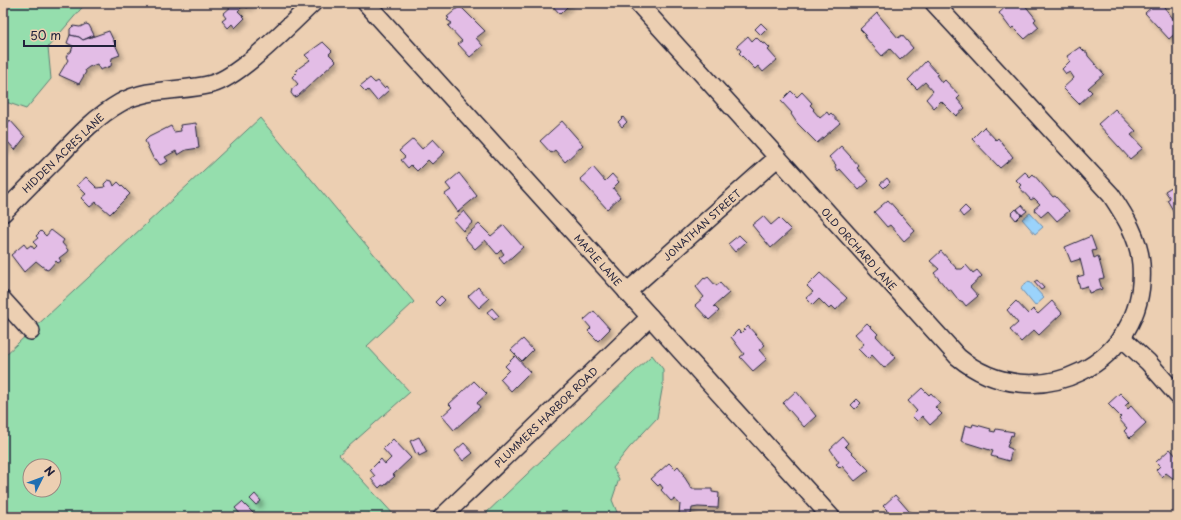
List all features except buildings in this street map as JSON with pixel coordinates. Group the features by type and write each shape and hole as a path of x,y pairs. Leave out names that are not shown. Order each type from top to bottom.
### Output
{"street":[{"name":"HIDDEN ACRES LANE","path":"3,213 80,135 106,112 136,96 159,91 194,88 213,84 229,76 246,64 313,3"},
{"name":"MAPLE LANE","path":"366,3 831,517"},
{"name":"OLD ORCHARD LANE","path":"638,3 958,357 976,370 997,379 1020,384 1043,383 1067,378 1099,361 1121,338 1136,308 1141,286 1140,252 1127,220 1101,185 942,6"},
{"name":"JONATHAN STREET","path":"627,292 777,158"},
{"path":"3,300 31,331"},
{"name":"PLUMMERS HARBOR ROAD","path":"442,517 650,317"},
{"path":"1121,338 1148,362 1178,396"}],"green space":[{"path":"3,3 86,3 48,47 51,79 26,109 3,101"},
{"path":"260,118 414,302 367,346 410,392 339,455 396,517 3,517 3,357"},
{"path":"652,355 663,369 663,384 657,418 629,448 613,468 619,479 612,500 619,517 482,517"}],"water":[{"path":"1030,213 1043,227 1035,234 1022,219"},
{"path":"1029,281 1044,298 1035,306 1021,289 1022,286"}]}
